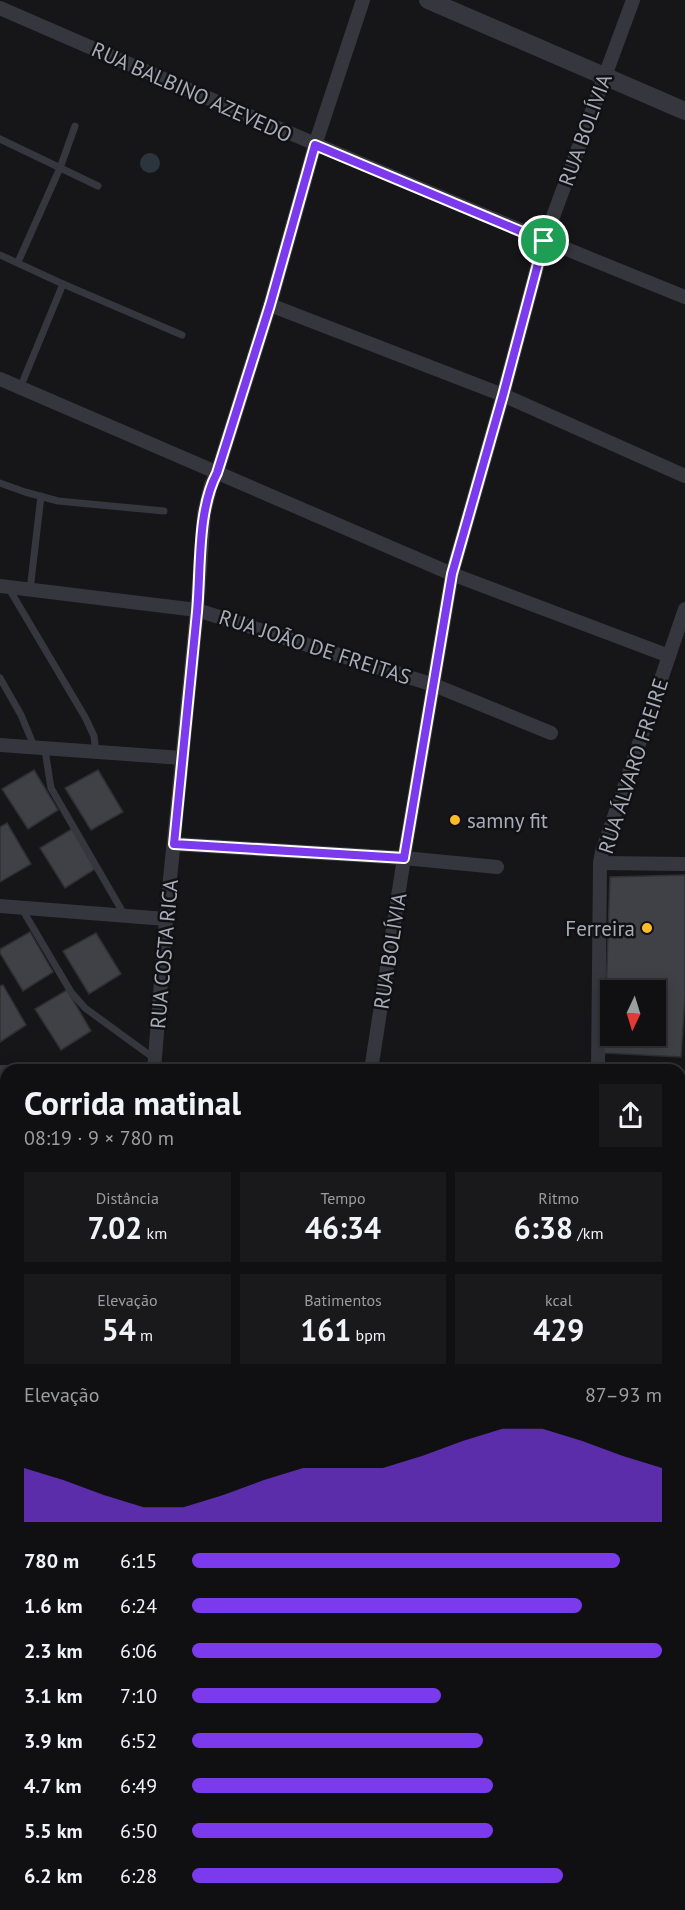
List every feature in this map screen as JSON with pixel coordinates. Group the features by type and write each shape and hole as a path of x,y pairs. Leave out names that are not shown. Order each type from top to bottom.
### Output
{"street":[{"name":"RUA COSTA RICA","path":"155,1064 204,513 270,305 315,145 363,0"},
{"name":"RUA BOLÍVIA","path":"373,1064 404,858 452,574 544,241 633,0"},
{"path":"434,1 685,111"},
{"name":"RUA BALBINO AZEVEDO","path":"0,8 315,145 685,297"},
{"path":"270,305 503,395 685,476"},
{"path":"0,379 452,574 669,656"},
{"name":"RUA JOÃO DE FREITAS","path":"4,587 197,610 434,685 551,733"},
{"name":"RUA ÁLVARO FREIRE","path":"598,1064 600,863 604,843 685,609"},
{"path":"0,745 182,758"},
{"path":"174,844 404,858 497,867"},
{"path":"600,863 685,864"},
{"path":"0,906 166,920"}],"lane":[{"path":"18,262 60,168 75,126"},
{"path":"0,139 98,186"},
{"path":"0,255 182,335"},
{"path":"20,388 63,284"},
{"path":"0,483 72,503 164,511"},
{"path":"30,590 41,496"},
{"path":"4,587 86,717 94,736 96,753"},
{"path":"0,678 40,749 51,788 124,916"},
{"path":"21,908 71,992 85,1008 155,1064"}],"shaded area":[{"path":"146,153 154,153 160,159 160,167 154,173 146,173 140,167 140,159"}],"building":[{"path":"34,770 58,810 28,829 2,789"},
{"path":"98,770 123,812 91,830 65,788"},
{"path":"7,823 31,864 0,882 0,827"},
{"path":"72,829 95,869 65,888 40,848"},
{"name":"Ferreira","path":"685,875 685,996 681,1057 604,1053 604,1046 666,1046 666,980 606,980 610,877"},
{"path":"30,932 53,972 23,991 0,953 0,949"},
{"path":"96,933 121,974 89,994 63,951"},
{"path":"3,985 26,1025 0,1042 0,986"},
{"path":"67,990 91,1031 61,1050 35,1009"}],"place":[{"name":"samny fit","path":"455,820"},
{"name":"Ferreira","path":"647,928"}],"route":[{"path":"315,145 544,241 452,574 404,858 174,844 204,513 270,305 315,145"}]}
